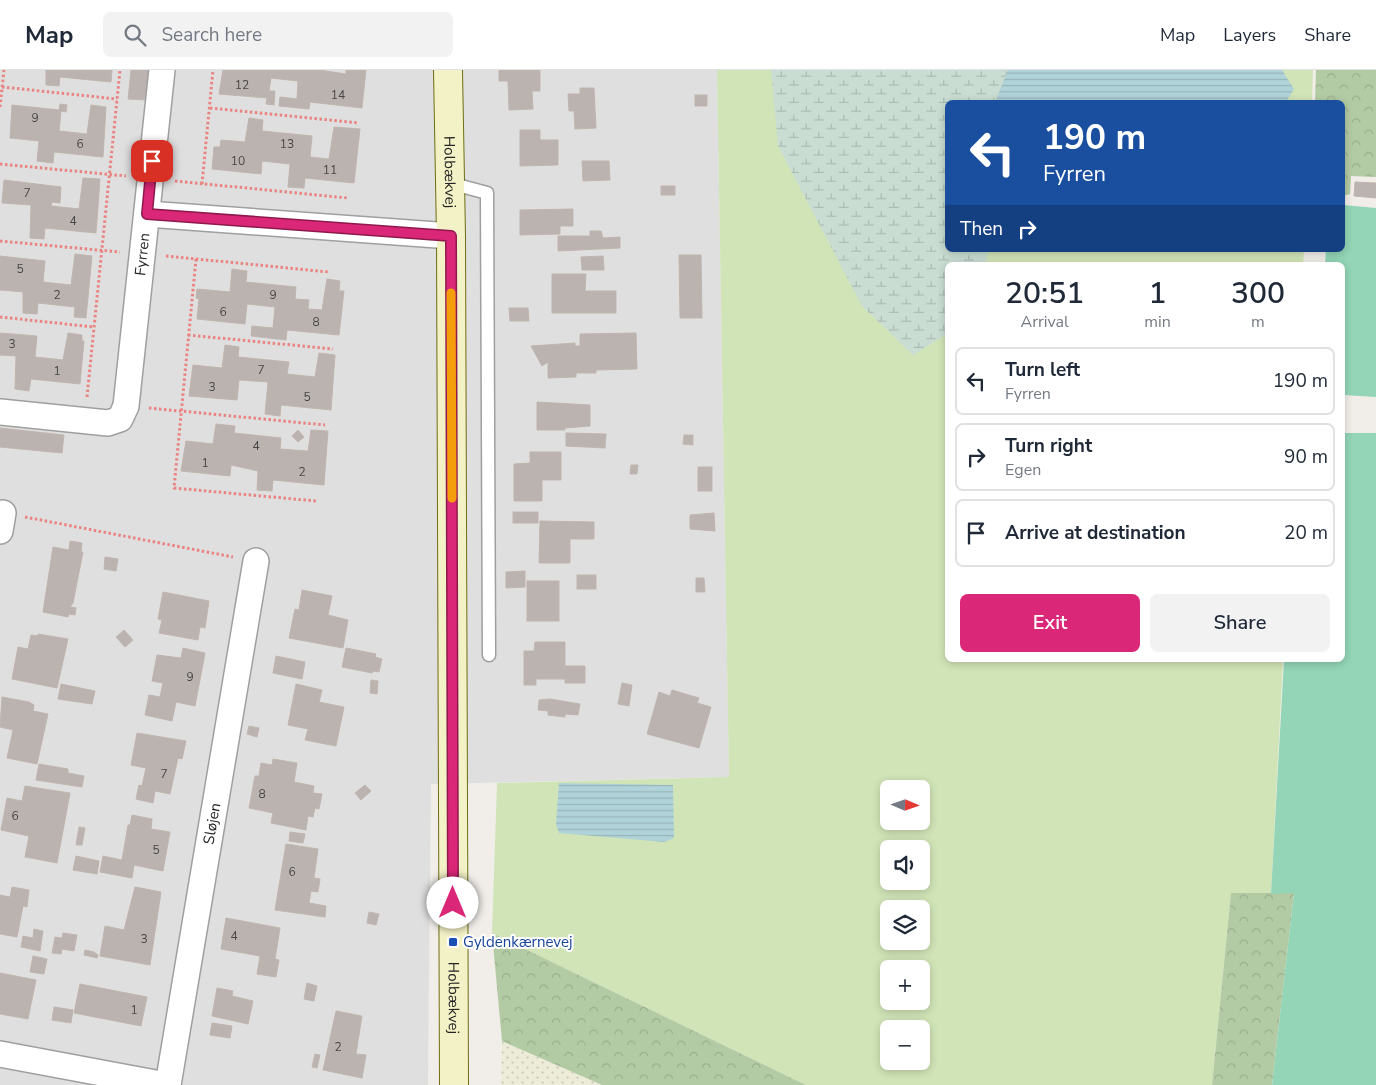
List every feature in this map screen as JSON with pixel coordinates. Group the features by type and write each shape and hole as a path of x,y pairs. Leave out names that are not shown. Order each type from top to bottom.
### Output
{"street":[{"path":"147,214 162,70"},
{"name":"Holbækvej","path":"448,70 451,236 454,1085"},
{"name":"Fyrren","path":"126,406 147,214 451,236"},
{"path":"0,412 108,423 120,419 126,406"},
{"name":"Sløjen","path":"167,1085 256,561"},
{"path":"0,1054 167,1085"}],"lane":[{"path":"450,183 487,194 490,655"}],"path":[{"path":"0,107 4,70"},
{"path":"85,420 120,70"},
{"path":"202,184 214,70"},
{"path":"2,88 117,99"},
{"path":"210,108 359,123"},
{"path":"196,259 174,488 316,501"},
{"path":"0,317 94,327"},
{"path":"188,335 333,349"},
{"path":"126,406 325,425"},
{"path":"2,522 256,561"}],"shaded area":[{"path":"0,70 717,70 729,777 431,784 428,1085 0,1085"}],"green space":[{"path":"717,70 1313,70 1312,100 945,100 945,252 1304,252 1303,262 945,262 945,662 1283,662 1271,894 1231,893 1212,1085 806,1085 492,933 497,783 729,777"},
{"path":"771,70 1008,70 996,100 945,100 945,252 988,252 986,262 945,262 945,335 913,355 862,306 778,146"},
{"path":"1316,70 1376,70 1376,177 1351,176 1350,194 1345,195 1345,100 1315,100"},
{"path":"1345,205 1376,208 1376,397 1345,395 1345,262 1325,262 1326,252 1345,252"},
{"path":"1345,433 1376,433 1376,1085 1272,1085 1294,893 1271,894 1284,662 1345,662"},
{"path":"1231,893 1294,893 1272,1085 1212,1085"},
{"path":"492,933 806,1085 602,1085 502,1041"},
{"path":"502,1041 602,1085 501,1085"}],"water":[{"path":"1008,70 1282,70 1294,89 1287,100 996,100"},
{"path":"559,783 673,785 674,838 664,842 559,833 556,824"}],"building":[{"path":"46,70 112,70 111,82 60,77 59,86 46,85"},
{"path":"131,70 149,70 146,100 128,99"},
{"path":"223,70 319,70 346,74 346,70 366,70 362,108 310,102 309,109 279,106 280,97 297,99 298,81 271,78 269,91 275,91 274,105 266,104 267,98 219,94"},
{"path":"499,70 540,70 540,91 532,91 533,109 509,110 508,81 499,81"},
{"path":"580,88 594,88 596,128 575,129 574,111 569,111 568,94 580,94"},
{"path":"695,95 707,95 707,106 695,106"},
{"path":"60,104 67,105 66,112 61,111 59,131 87,134 91,105 106,107 103,157 54,152 53,163 37,161 39,141 10,138 12,105 59,110"},
{"path":"249,118 263,120 262,131 312,136 310,157 329,159 334,127 360,129 354,183 305,178 304,188 288,187 290,164 262,161 261,174 212,169 214,147 220,147 221,140 245,142"},
{"path":"520,130 540,130 540,140 558,140 558,165 520,166"},
{"path":"582,161 609,161 610,180 583,181"},
{"path":"83,178 100,179 96,233 45,228 44,239 30,238 31,205 2,203 4,180 61,187 60,203 52,202 51,206 79,209"},
{"path":"1355,182 1376,183 1376,198 1354,196"},
{"path":"661,186 675,186 675,195 661,195"},
{"path":"573,209 573,226 560,226 560,234 520,235 520,210"},
{"path":"590,231 601,231 603,238 620,237 620,248 558,251 558,236 590,236"},
{"path":"75,254 92,256 86,318 74,317 75,307 38,303 37,314 23,313 23,292 0,290 0,256 45,261 43,282 71,285"},
{"path":"679,255 701,255 702,318 680,318"},
{"path":"603,256 604,270 582,270 581,257"},
{"path":"232,269 247,271 246,282 296,287 295,299 309,300 308,309 322,310 327,279 340,281 339,291 344,291 339,335 287,330 286,340 251,336 252,326 273,328 275,307 247,304 245,324 197,319 199,299 196,298 197,289 230,292"},
{"path":"552,274 586,274 585,291 616,291 616,313 552,313"},
{"path":"509,308 528,308 529,321 510,321"},
{"path":"0,333 37,336 35,357 63,360 68,333 82,335 82,341 84,341 80,384 31,379 29,391 15,389 16,356 0,355"},
{"path":"636,333 637,369 596,370 596,373 576,373 576,377 548,378 548,362 542,366 531,346 575,343 575,346 580,346 580,334"},
{"path":"225,345 239,347 238,357 289,362 287,374 315,377 319,353 335,355 331,410 281,405 280,416 265,414 268,382 239,380 237,400 189,396 193,365 222,368"},
{"path":"537,402 590,405 590,426 565,428 565,430 537,430"},
{"path":"216,424 235,426 234,433 281,438 280,449 308,451 311,430 328,431 324,485 273,480 272,491 257,490 258,471 231,465 230,476 181,471 186,441 213,444"},
{"path":"0,428 64,435 62,453 0,447"},
{"path":"298,430 304,437 298,442 292,436"},
{"path":"566,433 606,434 605,448 566,446"},
{"path":"684,435 693,435 693,445 683,444"},
{"path":"530,452 561,452 561,480 542,480 542,501 514,501 514,464 530,463"},
{"path":"631,465 638,465 637,474 630,474"},
{"path":"698,467 712,467 712,491 698,491"},
{"path":"513,512 538,512 538,523 513,523"},
{"path":"714,513 715,531 690,529 690,515"},
{"path":"540,521 594,522 594,539 570,539 570,563 539,563"},
{"path":"70,541 82,543 81,552 83,552 73,603 70,607 76,608 75,615 69,614 68,617 43,612 53,547 69,550"},
{"path":"105,557 118,559 116,571 104,569"},
{"path":"525,571 525,587 506,588 506,572"},
{"path":"577,575 596,575 596,589 577,589"},
{"path":"696,578 704,578 705,592 696,592"},
{"path":"527,581 559,581 559,621 527,621"},
{"path":"302,590 332,596 328,615 348,620 343,648 289,638 295,609 299,610"},
{"path":"163,592 209,601 205,628 200,627 198,640 159,633 162,620 158,619"},
{"path":"124,630 133,640 125,647 116,637"},
{"path":"38,634 68,639 57,688 12,679 18,647 28,649 31,635 38,636"},
{"path":"535,642 565,642 565,666 585,666 585,683 565,683 565,679 536,679 536,685 524,685 524,651 534,651"},
{"path":"183,648 205,653 195,706 176,702 172,721 145,715 149,695 160,697 163,683 152,681 157,655 181,658"},
{"path":"346,648 376,654 375,657 382,659 379,672 373,671 372,673 342,667"},
{"path":"276,656 305,662 302,679 273,673"},
{"path":"371,680 378,681 377,694 370,693"},
{"path":"622,683 632,685 629,706 618,704"},
{"path":"61,684 95,691 92,704 58,699"},
{"path":"296,684 322,690 319,702 344,707 336,746 305,740 308,729 288,725"},
{"path":"672,690 699,698 697,703 711,707 699,748 647,734 659,692 670,696"},
{"path":"2,697 29,702 34,705 33,711 48,714 37,764 7,758 13,730 0,727"},
{"path":"550,699 580,704 578,715 565,714 565,717 548,715 548,711 538,710 539,700"},
{"path":"249,726 259,728 257,737 247,734"},
{"path":"137,733 186,741 182,759 178,758 170,794 155,791 153,803 136,799 139,785 142,786 146,768 131,765"},
{"path":"273,759 297,763 294,782 314,786 313,793 322,794 319,809 315,808 313,817 308,816 306,830 271,823 273,813 249,808 255,776 259,776 261,763 272,765"},
{"path":"39,764 68,769 68,773 84,776 82,787 36,780"},
{"path":"365,785 371,791 361,800 355,793"},
{"path":"25,786 70,793 57,863 25,857 29,836 1,830 7,798 22,801"},
{"path":"132,815 152,819 151,829 170,832 163,871 134,865 132,878 100,872 103,856 122,860 128,825 130,825"},
{"path":"79,827 85,828 82,845 76,845"},
{"path":"290,832 305,834 303,843 289,841"},
{"path":"286,844 318,849 314,878 320,879 318,892 311,891 309,903 326,906 325,917 275,910"},
{"path":"76,856 99,861 97,874 73,870"},
{"path":"12,887 29,890 27,907 23,906 17,937 0,934 0,895 10,897"},
{"path":"135,887 161,892 150,965 100,956 105,926 124,930"},
{"path":"369,912 379,914 376,925 367,923"},
{"path":"226,918 280,928 275,959 279,960 276,977 257,974 260,956 221,949"},
{"path":"34,929 43,931 40,951 21,947 23,936 33,938"},
{"path":"63,933 77,935 74,951 62,949 61,954 52,953 55,937 62,938"},
{"path":"85,950 94,952 98,955 97,958 84,955"},
{"path":"33,956 47,959 44,974 30,972"},
{"path":"0,973 36,980 28,1019 0,1014"},
{"path":"307,983 317,986 314,1001 304,999"},
{"path":"80,984 147,997 141,1026 74,1013"},
{"path":"217,988 233,991 232,996 253,1001 248,1024 212,1016"},
{"path":"54,1007 73,1010 71,1023 52,1020"},
{"path":"336,1011 362,1016 356,1054 366,1055 362,1078 323,1070"},
{"path":"212,1023 232,1026 230,1038 210,1035"},
{"path":"315,1054 320,1055 317,1068 312,1067"}],"slow traffic":[{"path":"451,293 452,498"}],"place":[{"name":"Gyldenkærnevej","path":"453,942"}],"route":[{"path":"152,161 147,214 451,236 453,903"}]}
